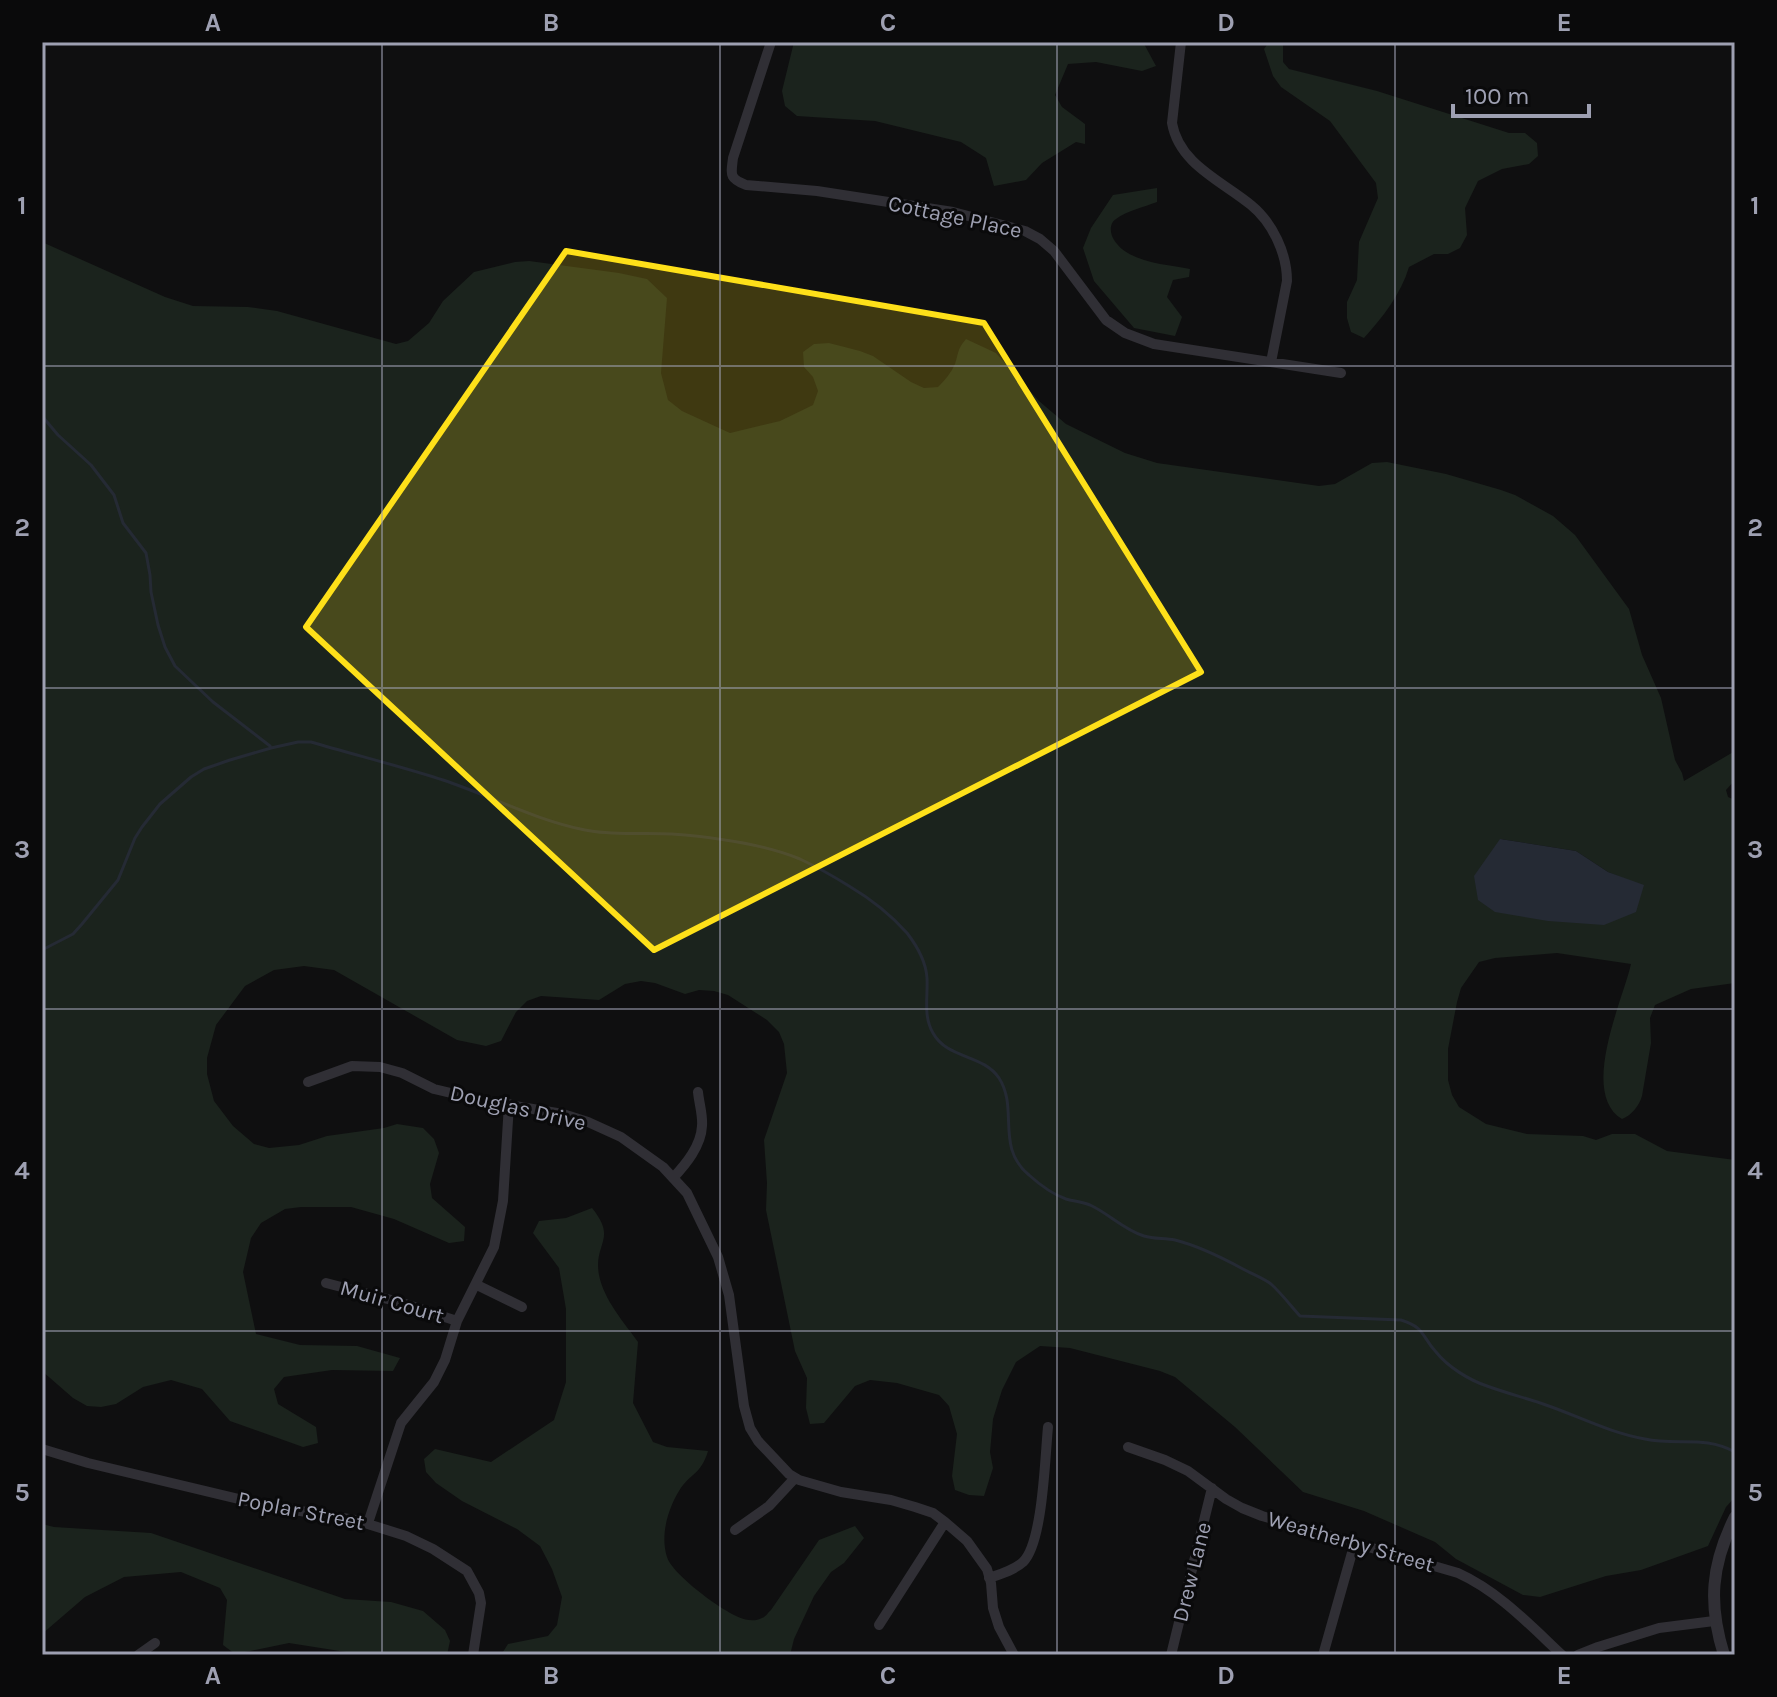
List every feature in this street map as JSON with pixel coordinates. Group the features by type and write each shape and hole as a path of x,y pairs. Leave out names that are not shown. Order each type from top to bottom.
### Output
{"street":[{"name":"Cottage Place","path":"771,42 733,158 731,173 737,181 953,212 1025,231 1054,251 1087,297 1115,328 1154,344 1341,373"},
{"path":"1181,42 1172,123 1179,145 1212,178 1253,206 1274,233 1284,257 1287,281 1271,362"},
{"name":"Douglas Drive","path":"308,1082 352,1066 367,1065 402,1073 434,1089 559,1113 588,1122 621,1137 663,1167 687,1193 718,1257 729,1295 739,1380 750,1428 758,1441 795,1478"},
{"path":"673,1178 688,1160 700,1136 702,1125 698,1092"},
{"path":"368,1523 401,1423 434,1382 445,1360 457,1321 494,1247 503,1201 509,1104"},
{"name":"Muir Court","path":"326,1283 457,1321"},
{"path":"477,1285 522,1307"},
{"path":"989,1578 1025,1561 1031,1550 1037,1533 1048,1427"},
{"name":"Weatherby Street","path":"1128,1447 1188,1471 1226,1499 1262,1516 1458,1573 1479,1583 1562,1655"},
{"name":"Poplar Street","path":"42,1449 264,1505 368,1523 406,1536 467,1571 481,1603 473,1655"},
{"path":"735,1530 769,1506 795,1478 933,1513 967,1541 987,1569 993,1608 1014,1655"},
{"name":"Drew Lane","path":"1171,1655 1212,1488"},
{"path":"1735,1517 1714,1573 1714,1621 1722,1651 1735,1650"},
{"path":"879,1625 945,1522"},
{"path":"1323,1655 1355,1542"},
{"path":"1578,1655 1659,1628 1714,1621"},
{"path":"138,1655 155,1643"}],"highlighted area":[{"path":"566,251 984,323 1201,672 654,950 306,627"}],"shaded area":[{"path":"794,42 1143,42 1156,66 1142,71 1096,62 1068,64 1055,95 1062,107 1085,124 1085,144 1076,142 1042,163 1026,180 994,186 986,158 961,142 875,121 797,116 785,106 782,91"},
{"path":"1269,42 1283,42 1283,62 1289,69 1377,91 1509,133 1525,133 1537,143 1538,156 1529,164 1502,169 1478,181 1465,208 1467,235 1460,248 1448,254 1434,254 1409,267 1391,305 1364,338 1351,332 1347,302 1357,280 1359,242 1378,198 1376,183 1330,121 1281,87 1273,76 1264,49"},
{"path":"1157,188 1157,202 1120,216 1113,222 1111,231 1118,245 1136,257 1190,269 1189,277 1173,280 1167,297 1182,317 1175,336 1134,328 1094,281 1083,248 1091,228 1113,195"},
{"path":"42,242 165,297 193,306 277,311 396,344 408,341 429,323 443,301 474,272 529,261 647,279 667,298 661,373 668,400 682,411 730,433 780,421 813,405 818,391 813,377 804,367 803,352 814,344 829,343 873,356 924,388 938,387 945,379 966,339 996,353 1039,401 1066,424 1125,453 1157,463 1319,486 1335,484 1372,463 1387,462 1446,474 1501,490 1553,516 1575,535 1629,609 1642,655 1661,698 1675,760 1684,781 1735,751 1735,780 1726,790 1728,797 1735,800 1735,983 1691,989 1655,1005 1650,1018 1651,1043 1642,1096 1632,1113 1622,1119 1610,1106 1604,1089 1607,1045 1631,964 1557,953 1479,962 1461,988 1448,1049 1448,1080 1452,1095 1459,1107 1486,1124 1527,1134 1583,1136 1596,1140 1612,1134 1635,1134 1667,1151 1735,1160 1735,1497 1726,1507 1708,1546 1641,1570 1606,1576 1540,1597 1523,1595 1456,1559 1435,1542 1364,1511 1303,1492 1235,1427 1175,1377 1070,1348 1040,1346 1016,1362 1002,1390 993,1419 990,1452 993,1468 984,1496 955,1490 952,1476 957,1434 949,1406 939,1395 897,1383 870,1380 855,1386 824,1423 810,1424 806,1408 807,1378 795,1351 766,1210 764,1140 787,1073 784,1044 779,1032 767,1020 728,995 699,990 685,994 641,981 625,984 599,1000 541,996 527,1001 516,1012 501,1041 486,1046 457,1040 334,970 304,966 274,970 245,986 216,1025 207,1058 207,1074 214,1101 233,1126 254,1144 269,1148 299,1145 327,1136 397,1124 423,1128 434,1139 439,1153 430,1184 432,1198 465,1227 464,1241 449,1243 394,1219 351,1207 285,1209 261,1223 251,1238 243,1272 256,1334 300,1345 357,1346 400,1358 393,1371 332,1370 284,1377 274,1389 278,1404 316,1427 318,1443 303,1447 230,1421 202,1389 171,1380 143,1387 116,1404 101,1407 87,1406 73,1398 42,1371","holes":["1500,839 1576,851 1608,872 1643,886"]},
{"path":"1500,839 1576,851 1608,872 1644,885 1636,912 1604,925 1548,921 1495,912 1478,900 1474,876"},
{"path":"592,1208 600,1219 604,1235 598,1264 601,1284 638,1342 633,1403 653,1442 667,1447 708,1451 702,1465 679,1491 669,1514 665,1549 676,1571 702,1594 731,1613 744,1619 758,1620 771,1610 819,1540 855,1526 864,1538 844,1563 831,1572 814,1596 790,1655 501,1655 508,1644 548,1636 557,1625 562,1597 552,1569 540,1546 517,1529 462,1501 436,1483 426,1472 424,1459 435,1449 491,1462 554,1420 566,1382 566,1309 559,1268 533,1233 539,1221 566,1218"},
{"path":"42,1524 151,1533 345,1599 391,1602 423,1611 445,1630 450,1641 447,1655 365,1655 289,1643 235,1654 223,1645 227,1600 220,1588 181,1572 124,1577 85,1597 42,1634"}],"waterway":[{"path":"42,416 91,465 114,495 123,523 146,553 158,625 175,666 213,702 270,746"},
{"path":"42,950 73,934 82,924 118,880 142,827 160,804 191,777 230,760 298,742 311,742 427,775 548,820 585,830 704,837 786,854 813,865 857,891 887,913 907,933 925,966 927,1013 933,1033 947,1048 984,1064 999,1078 1005,1090 1013,1152 1029,1175 1051,1192 1090,1205 1137,1233 1184,1242 1226,1260 1271,1284 1300,1316 1401,1320 1419,1329 1441,1358 1453,1368 1480,1383 1632,1436 1657,1441 1702,1442 1735,1452"}]}
